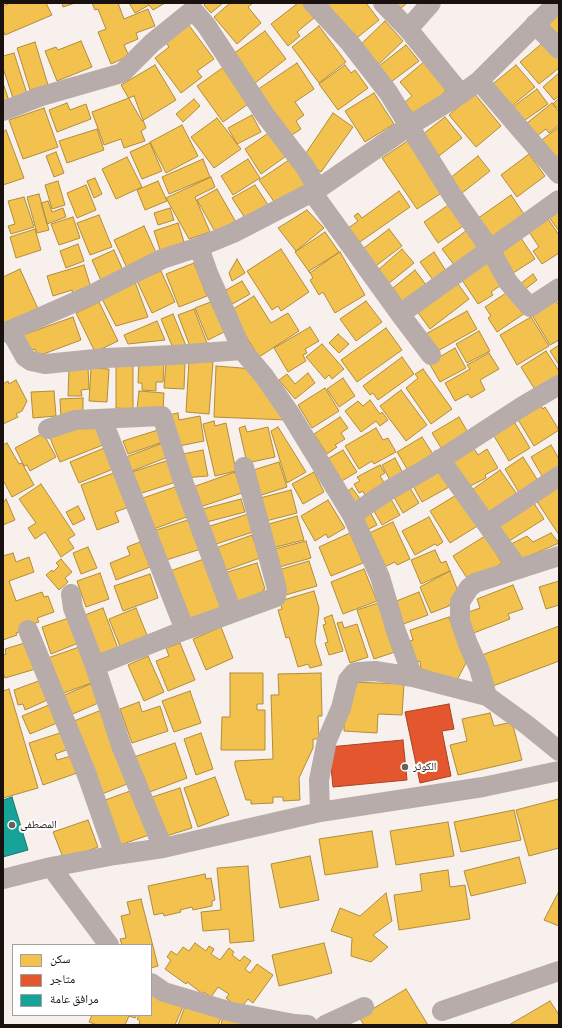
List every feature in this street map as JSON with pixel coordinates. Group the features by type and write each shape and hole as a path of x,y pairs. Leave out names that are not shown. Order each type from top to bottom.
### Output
{"street":[{"path":"313,3 350,43 388,92 449,190 490,249 508,282 530,307 559,288"},
{"path":"383,3 408,29 461,94"},
{"path":"408,29 432,3"},
{"path":"242,350 106,358 45,364 31,361 25,357 15,339 6,332 91,294 162,259 199,247 233,233 315,190 409,126 480,81 557,3"},
{"path":"3,111 42,96 122,73 152,43 193,10 206,25 265,115 305,167 315,190 400,314 431,355"},
{"path":"536,24 559,49"},
{"path":"480,81 559,174"},
{"path":"400,314 559,200"},
{"path":"199,247 208,273 242,350 264,376 291,415 352,515 380,577 396,631 413,677"},
{"path":"352,515 523,406 556,393"},
{"path":"48,429 74,420 162,416 184,484 232,612"},
{"path":"102,419 185,630"},
{"path":"440,460 518,568"},
{"path":"95,666 232,612 276,597 277,594 244,467"},
{"path":"487,524 559,476"},
{"path":"487,696 479,668 468,644 460,620 460,602 474,583 559,556"},
{"path":"71,594 73,608 95,666 122,748 163,848"},
{"path":"28,630 87,775 115,855"},
{"path":"320,812 319,780 327,740 342,708 348,680 354,673 375,671 413,677 487,696 527,725 559,751"},
{"path":"3,879 51,867 163,848 320,812 483,787 559,771"},
{"path":"51,867 108,944"},
{"path":"442,1011 559,971"},
{"path":"152,984 164,992 232,1012 294,1024 308,1025"},
{"path":"325,1025 364,1007"}],"building: سكن":[{"path":"10,3 46,3 52,15 5,35 3,31 3,6"},
{"path":"62,3 75,3 63,7"},
{"path":"92,3 118,3 124,19 148,9 155,26 136,33 138,39 124,45 129,56 111,64 98,32 106,29 98,9 95,10"},
{"path":"129,3 165,3 153,10 149,5 135,13"},
{"path":"206,3 223,3 211,13 204,5"},
{"path":"230,3 253,3 248,7 261,23 237,44 214,17"},
{"path":"298,3 302,3 314,18 297,32 300,36 288,46 271,24"},
{"path":"331,3 366,3 379,20 353,41 323,10"},
{"path":"393,3 407,3 399,10"},
{"path":"559,14 559,33 554,37 545,27"},
{"path":"385,21 403,41 377,66 359,46"},
{"path":"188,24 214,59 197,71 202,77 181,93 155,58 169,47 165,41"},
{"path":"319,26 346,62 319,83 292,47"},
{"path":"265,31 286,59 255,83 233,54"},
{"path":"546,40 559,55 559,68 539,84 520,62"},
{"path":"81,41 92,67 57,81 45,51 56,47 58,50"},
{"path":"35,42 48,85 30,90 17,48"},
{"path":"406,45 419,61 391,82 379,66"},
{"path":"14,53 27,94 13,98 3,68 3,56"},
{"path":"425,61 446,91 416,116 404,103 412,96 400,82"},
{"path":"297,63 314,89 295,102 304,115 296,121 301,129 286,139 254,92"},
{"path":"155,65 176,100 142,121 121,85"},
{"path":"345,65 351,73 355,70 368,88 338,110 319,84"},
{"path":"516,65 535,87 508,109 489,87"},
{"path":"225,66 251,102 223,122 197,86"},
{"path":"559,73 559,96 554,100 543,87"},
{"path":"4,86 9,101 3,103 3,87"},
{"path":"537,89 548,104 521,123 510,109"},
{"path":"374,93 394,124 365,142 345,111"},
{"path":"474,93 501,126 476,147 449,115"},
{"path":"134,96 146,128 141,131 145,141 124,148 121,139 104,145 92,112"},
{"path":"559,98 559,109 553,104"},
{"path":"194,99 200,106 183,122 176,114"},
{"path":"67,103 70,110 86,104 91,119 57,132 49,110"},
{"path":"552,103 559,112 559,125 549,133 546,129 538,135 522,127"},
{"path":"44,108 58,147 23,159 9,120"},
{"path":"333,113 353,127 321,172 302,159"},
{"path":"252,115 261,132 237,144 228,128"},
{"path":"445,117 462,138 435,159 418,138"},
{"path":"217,118 241,149 214,168 191,137"},
{"path":"182,125 198,156 166,173 150,142"},
{"path":"559,127 559,155 553,159 539,142"},
{"path":"97,129 104,150 67,163 59,141"},
{"path":"6,130 24,178 3,185 3,132"},
{"path":"273,130 289,154 261,174 245,149"},
{"path":"409,140 443,192 417,209 382,158"},
{"path":"150,143 162,171 142,179 130,152"},
{"path":"56,152 64,173 54,177 46,156"},
{"path":"529,154 545,176 517,197 501,175"},
{"path":"478,156 490,171 457,197 445,182"},
{"path":"127,157 142,187 116,199 102,169"},
{"path":"292,158 310,184 277,206 259,180"},
{"path":"203,159 210,177 169,194 162,177"},
{"path":"248,159 260,178 233,195 221,176"},
{"path":"211,177 215,187 195,197 210,232 189,239 166,198"},
{"path":"95,178 102,194 94,198 87,181"},
{"path":"58,181 65,205 52,209 45,185"},
{"path":"158,181 167,201 145,210 137,190"},
{"path":"86,185 96,210 77,218 67,193"},
{"path":"255,185 270,208 247,221 232,198"},
{"path":"217,189 237,224 217,235 197,200"},
{"path":"399,191 410,207 357,244 347,229 358,221 354,216 358,213 362,218"},
{"path":"39,194 49,230 37,233 27,197"},
{"path":"511,195 526,217 489,243 474,221"},
{"path":"24,197 34,227 11,234 8,226 15,224 8,201"},
{"path":"48,201 52,212 63,208 66,217 47,224 41,203"},
{"path":"454,201 469,222 438,243 424,222"},
{"path":"170,208 174,220 158,225 154,213"},
{"path":"559,208 559,231 548,216"},
{"path":"307,210 324,228 296,251 278,228"},
{"path":"99,215 112,247 90,255 77,223"},
{"path":"73,217 80,238 59,245 51,224"},
{"path":"548,219 559,235 559,253 542,264 533,251 539,247 529,232"},
{"path":"178,223 185,245 161,253 154,231"},
{"path":"144,226 158,257 128,270 114,240"},
{"path":"471,227 487,248 458,270 442,249"},
{"path":"35,229 41,250 16,258 10,237"},
{"path":"389,229 402,246 373,268 360,251"},
{"path":"325,232 339,252 310,273 295,252"},
{"path":"519,235 535,259 510,275 494,251"},
{"path":"78,244 84,261 66,268 60,251"},
{"path":"281,249 309,292 281,311 278,306 272,310 247,271"},
{"path":"402,249 414,263 388,284 378,270"},
{"path":"114,250 125,275 103,285 92,260"},
{"path":"340,252 365,295 335,313 323,292 319,295 310,280 313,278 309,271"},
{"path":"434,252 446,271 433,280 420,262"},
{"path":"237,259 245,273 232,281 229,273"},
{"path":"489,259 504,283 491,292 493,295 478,304 460,277"},
{"path":"194,263 207,296 179,307 166,274"},
{"path":"84,265 92,291 73,297 72,290 53,296 47,276"},
{"path":"20,269 38,309 3,323 3,277"},
{"path":"415,270 429,289 405,306 393,288"},
{"path":"161,271 175,302 152,313 137,281"},
{"path":"533,274 537,280 524,290 520,284"},
{"path":"455,280 469,299 430,329 416,310"},
{"path":"242,281 250,294 227,307 219,294"},
{"path":"135,282 148,317 116,326 100,295"},
{"path":"506,293 528,311 497,332 488,318 491,316 485,307"},
{"path":"254,296 271,323 288,313 299,331 259,357 230,311"},
{"path":"216,300 228,330 208,340 195,308"},
{"path":"366,301 382,322 356,341 340,319"},
{"path":"556,301 559,305 559,340 550,345 532,315"},
{"path":"99,302 118,341 95,352 76,313"},
{"path":"194,309 207,343 191,349 178,315"},
{"path":"467,311 477,329 434,353 424,335"},
{"path":"173,314 187,348 175,353 161,319"},
{"path":"73,317 81,340 38,356 35,349 29,351 23,335"},
{"path":"531,317 549,346 517,365 500,335"},
{"path":"157,321 165,340 128,344 124,335"},
{"path":"310,327 319,341 305,349 307,353 303,355 306,361 288,372 274,348"},
{"path":"386,328 402,350 357,382 341,360"},
{"path":"479,331 490,351 467,363 456,344"},
{"path":"338,334 349,344 339,353 329,343"},
{"path":"322,344 344,369 332,379 329,375 325,379 306,357"},
{"path":"559,345 559,365 550,351"},
{"path":"455,348 466,368 440,382 429,363"},
{"path":"546,351 559,371 559,379 537,393 521,367"},
{"path":"489,353 499,369 480,380 485,390 471,398 468,394 455,401 445,383 470,369 467,365"},
{"path":"402,357 414,374 378,400 373,393 370,395 363,386"},
{"path":"139,359 164,360 163,382 156,382 156,391 142,390 142,383 138,383"},
{"path":"116,360 133,361 133,409 116,408"},
{"path":"189,360 213,362 209,414 186,412"},
{"path":"166,362 185,363 184,389 164,388"},
{"path":"216,366 254,369 287,420 214,417"},
{"path":"88,367 89,389 81,390 82,396 68,396 69,368"},
{"path":"91,368 109,369 107,402 89,401"},
{"path":"423,369 452,409 431,424 406,388 418,378 415,374"},
{"path":"308,373 315,383 295,399 279,380 287,374 295,384"},
{"path":"343,378 355,396 339,407 327,389"},
{"path":"16,380 27,401 22,411 16,414 18,417 3,424 3,384 8,381 9,384"},
{"path":"325,388 339,411 312,428 298,405"},
{"path":"401,390 427,425 406,441 380,406"},
{"path":"54,391 56,416 33,418 31,392"},
{"path":"139,391 164,393 163,411 137,409"},
{"path":"83,398 83,418 61,419 60,399"},
{"path":"370,400 380,414 382,412 388,420 380,426 376,421 361,432 345,411 358,401 363,406"},
{"path":"540,404 543,409 545,407 559,430 534,446 517,418"},
{"path":"178,413 179,420 200,416 204,441 174,447 168,415"},
{"path":"340,417 348,428 341,433 345,439 335,445 337,447 327,454 314,434"},
{"path":"459,417 470,436 443,451 432,433"},
{"path":"512,418 530,448 509,461 491,431"},
{"path":"94,421 103,445 60,462 50,438"},
{"path":"214,421 215,426 226,423 236,471 215,476 203,424"},
{"path":"245,426 247,432 268,427 275,457 247,463 239,428"},
{"path":"278,427 306,472 287,483 271,431"},
{"path":"376,428 383,440 388,438 396,452 374,464 372,461 359,469 345,446"},
{"path":"161,429 166,441 128,454 123,441"},
{"path":"43,433 56,457 30,471 27,465 24,466 15,448"},
{"path":"422,437 436,459 410,474 397,452"},
{"path":"168,441 173,455 132,471 126,457"},
{"path":"7,443 19,464 22,463 34,485 12,497 3,480 3,445"},
{"path":"551,445 559,459 559,473 545,481 531,457"},
{"path":"109,446 118,467 79,483 70,462"},
{"path":"473,447 478,455 487,449 498,468 485,475 486,478 466,488 451,461"},
{"path":"203,450 208,476 183,478 178,455"},
{"path":"343,450 357,472 335,485 322,462"},
{"path":"523,457 540,484 521,496 505,469"},
{"path":"395,458 405,477 392,484 382,465"},
{"path":"172,459 179,481 139,494 132,472"},
{"path":"279,462 287,487 255,497 247,472"},
{"path":"380,465 385,473 380,476 388,489 367,500 363,491 359,493 354,484 360,481 357,477"},
{"path":"438,467 449,487 422,502 411,482"},
{"path":"122,470 135,505 115,512 119,522 97,530 81,485"},
{"path":"500,470 519,497 488,519 469,492"},
{"path":"235,472 242,493 197,508 190,488"},
{"path":"314,472 324,492 303,504 292,484"},
{"path":"407,483 419,503 403,513 391,492"},
{"path":"41,484 75,535 68,539 74,548 61,557 45,532 35,539 28,528 36,523 19,499"},
{"path":"559,485 559,535 536,500"},
{"path":"178,486 189,516 151,530 140,499"},
{"path":"352,488 364,504 357,505 343,494"},
{"path":"291,490 297,513 262,522 256,499"},
{"path":"388,494 400,515 382,525 370,504"},
{"path":"458,494 479,525 450,543 430,511"},
{"path":"6,499 15,520 3,525 3,503"},
{"path":"241,499 245,512 203,523 199,510"},
{"path":"328,500 345,528 328,538 326,534 315,541 301,516"},
{"path":"532,500 544,519 506,543 494,524"},
{"path":"78,506 85,519 73,525 66,512"},
{"path":"368,508 377,525 367,530 358,514"},
{"path":"248,514 253,532 213,545 207,527"},
{"path":"297,516 304,540 268,549 262,526"},
{"path":"429,517 443,542 437,546 435,544 415,555 402,531"},
{"path":"191,519 201,549 163,561 153,531"},
{"path":"393,522 410,559 397,565 395,562 380,569 365,535"},
{"path":"350,533 363,563 331,576 319,547"},
{"path":"551,533 559,543 518,561 509,545 527,536 533,542"},
{"path":"252,535 260,558 224,571 216,548"},
{"path":"485,536 502,563 470,583 453,556"},
{"path":"306,541 311,558 276,568 271,550"},
{"path":"140,542 150,567 116,580 110,563 130,555 127,547"},
{"path":"88,547 97,568 81,574 73,553"},
{"path":"435,550 441,563 446,561 450,571 421,584 411,560"},
{"path":"13,553 16,562 29,557 34,572 9,581 16,601 42,592 44,597 48,596 54,612 37,618 39,622 23,627 25,630 16,633 17,635 3,640 3,556"},
{"path":"207,558 225,609 188,622 170,571"},
{"path":"61,559 72,572 65,578 68,582 59,590 46,575 52,570 53,572 59,566 56,563"},
{"path":"309,561 317,586 282,596 275,571"},
{"path":"257,563 265,589 263,590 266,600 233,611 221,574"},
{"path":"364,569 377,601 343,614 331,582"},
{"path":"450,571 458,591 449,606 431,613 420,587"},
{"path":"100,573 109,599 86,607 77,581"},
{"path":"150,574 158,598 123,611 114,586"},
{"path":"559,581 559,605 546,609 539,587"},
{"path":"513,585 523,609 508,614 510,619 471,634 463,614 480,608 477,599"},
{"path":"314,591 319,608 315,642 322,665 310,668 308,664 298,667 289,637 286,638 278,610 282,609 280,601"},
{"path":"419,592 428,615 398,626 389,604"},
{"path":"381,602 398,651 374,659 357,610"},
{"path":"103,608 119,651 96,659 80,617"},
{"path":"136,608 149,640 122,651 109,619"},
{"path":"332,615 343,651 329,655 325,643 328,642 323,625 326,624 324,618"},
{"path":"72,617 81,642 51,654 42,627"},
{"path":"449,617 466,663 457,680 421,669 420,661 417,662 410,641 413,640 410,630"},
{"path":"342,622 344,628 357,624 368,657 350,663 337,623"},
{"path":"559,626 559,661 493,686 482,655"},
{"path":"221,627 233,658 206,670 193,639"},
{"path":"31,641 39,668 5,678 3,672 3,655 6,654 5,649"},
{"path":"180,643 195,680 168,691 156,661 169,656 166,648"},
{"path":"79,647 97,681 58,695 45,659"},
{"path":"148,656 164,692 144,701 128,665"},
{"path":"230,673 263,673 263,704 257,704 257,710 265,710 265,750 221,750 222,717 230,717"},
{"path":"321,673 322,716 318,716 319,739 313,739 313,748 299,778 300,800 283,801 283,797 273,797 273,803 251,804 251,800 246,800 235,766 235,761 273,759 271,695 279,695 278,674"},
{"path":"44,679 52,698 25,710 23,704 18,705 14,690"},
{"path":"95,682 103,701 68,716 60,697"},
{"path":"351,682 404,684 402,715 378,714 377,733 344,731 344,713"},
{"path":"9,689 38,788 3,798 3,691"},
{"path":"190,691 201,723 174,732 162,701"},
{"path":"139,702 142,712 160,706 168,731 132,743 120,709"},
{"path":"54,703 62,721 30,734 22,716"},
{"path":"104,709 132,782 97,796 69,723"},
{"path":"490,713 494,726 512,722 522,760 458,775 450,745 467,741 462,719"},
{"path":"63,732 69,749 55,754 57,760 71,756 77,773 43,785 29,743"},
{"path":"201,733 213,769 196,775 184,739"},
{"path":"175,743 187,778 147,793 134,757"},
{"path":"215,777 229,815 198,827 184,788"},
{"path":"180,788 192,828 163,837 146,799"},
{"path":"133,790 149,835 117,846 97,803"},
{"path":"558,799 559,848 529,856 516,810"},
{"path":"514,810 521,840 461,852 454,822"},
{"path":"88,820 98,847 64,860 53,832"},
{"path":"448,822 454,856 396,865 390,831"},
{"path":"372,831 378,867 325,875 319,839"},
{"path":"310,856 319,900 280,908 271,864"},
{"path":"519,857 526,883 471,896 464,871"},
{"path":"248,866 254,941 230,943 229,929 203,931 201,912 221,910 217,868"},
{"path":"448,870 450,887 465,885 470,919 399,930 394,895 422,891 420,874"},
{"path":"205,874 206,879 211,878 215,900 212,901 212,906 193,910 192,907 180,910 181,912 164,916 163,913 154,915 148,886"},
{"path":"559,891 559,926 544,920"},
{"path":"386,893 392,921 373,935 388,947 371,962 351,956 352,938 331,931 340,908 360,916"},
{"path":"141,899 158,966 152,968 152,944 122,944 120,939 126,938 121,916 130,914 127,902"},
{"path":"195,943 206,951 209,946 214,949 211,954 220,960 229,948 234,952 232,955 240,961 244,956 251,961 245,969 250,973 257,964 273,975 253,1003 248,999 240,1009 226,998 229,994 218,987 211,997 204,992 203,994 187,982 186,984 165,969 171,960 167,957 171,951 177,955 183,947 189,951"},
{"path":"324,943 332,973 279,986 272,955"},
{"path":"152,987 185,1002 175,1025 142,1025 139,1024 140,1021 137,1019 138,1016 152,1016"},
{"path":"406,989 428,1025 364,1025 359,1017"},
{"path":"187,1001 222,1015 218,1025 178,1025"},
{"path":"550,1001 559,1015 559,1025 509,1025"},
{"path":"224,1011 281,1025 221,1025"},
{"path":"92,1016 129,1016 125,1025 97,1025 89,1022"}],"building: متاجر":[{"path":"449,704 454,729 442,731 451,776 420,783 405,712"},
{"path":"403,740 407,780 333,787 329,747"}],"building: مرافق عامة":[{"name":"المصطفى","path":"12,797 28,850 3,857 3,800"}],"place":[{"name":"الكوثر","path":"405,767"},
{"name":"المصطفى","path":"12,825"}]}
